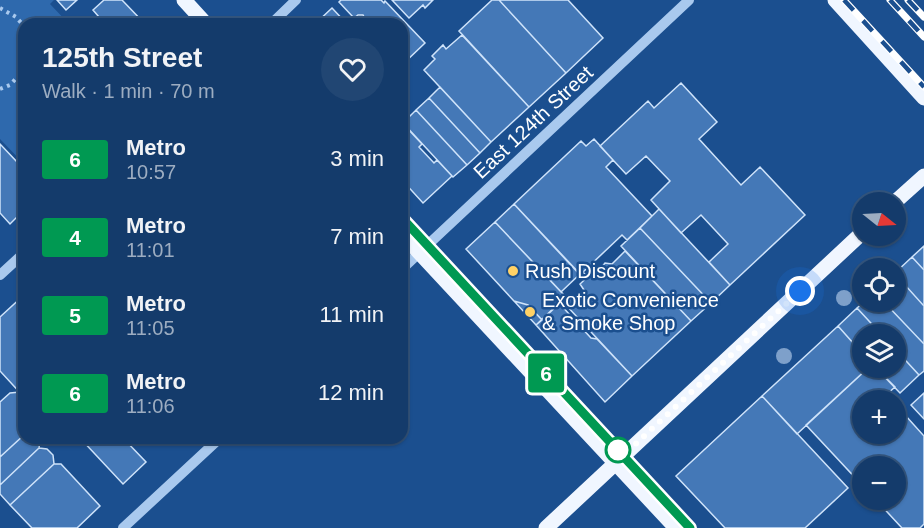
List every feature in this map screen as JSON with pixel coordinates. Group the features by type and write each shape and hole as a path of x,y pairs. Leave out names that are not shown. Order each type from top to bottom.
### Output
{"main road":[{"path":"184,0 200,18"},
{"path":"835,0 924,98"},
{"path":"906,192 924,176"},
{"path":"408,240 676,528"},
{"path":"546,528 852,242"}],"street":[{"path":"277,18 296,0"},
{"name":"East 124th Street","path":"408,263 689,0"},
{"path":"0,275 18,258"},
{"path":"123,528 214,444"}],"path":[{"path":"0,8 18,19"},
{"path":"0,89 10,86 18,77"}],"shaded area":[{"path":"0,0 54,0 50,4 63,18 18,18 18,158 0,139"}],"building":[{"path":"57,0 77,0 66,10"},
{"path":"104,0 122,0 139,18 100,18 93,10"},
{"path":"341,0 381,0 384,3 385,1 401,18 365,18 363,15 358,15 354,18 339,2"},
{"path":"392,0 433,0 425,8 423,5 409,18"},
{"path":"492,0 499,0 566,73 529,107 459,31"},
{"path":"499,0 568,0 603,38 566,73"},
{"path":"332,8 341,18 321,18"},
{"path":"408,25 425,43 408,59"},
{"path":"462,35 529,107 491,142 424,70 435,59 432,56 443,45 446,49"},
{"path":"681,83 717,122 699,139 741,185 760,167 805,215 730,285 709,262 728,244 701,215 681,233 651,200 670,181 646,156 626,174 600,146 648,101 654,108"},
{"path":"440,87 491,142 480,153 429,98"},
{"path":"429,98 480,153 467,165 416,110"},
{"path":"416,110 467,165 453,177 408,128 408,118"},
{"path":"408,129 422,144 419,147 434,163 437,160 452,176 423,203 408,187"},
{"path":"594,139 613,160 606,167 652,216 627,240 622,235 583,272 585,274 582,277 514,204 581,141 586,146"},
{"path":"0,144 18,163 18,216 10,224 0,213"},
{"path":"514,204 580,274 561,292 495,222"},
{"path":"659,209 730,285 711,303 640,228"},
{"name":"Rush Discount","path":"495,222 566,297 542,320 528,305 514,301 466,249"},
{"path":"640,228 711,303 691,321 621,246"},
{"path":"924,246 924,270 912,257"},
{"path":"625,251 691,321 632,376 565,304 573,297 575,299 584,290 580,284 597,268 600,269 605,263 612,264"},
{"path":"912,257 924,270 924,306 906,286 906,263"},
{"path":"906,286 924,306 924,344 894,312 906,312"},
{"path":"18,300 18,390 0,371 0,317"},
{"name":"Exotic Convenience & Smoke Shop","path":"514,301 528,305 542,320 536,325"},
{"path":"559,303 591,338 597,339 632,376 605,402 536,325"},
{"path":"853,312 861,312 872,324 852,324 852,342 838,326"},
{"path":"861,312 894,312 905,324 872,324"},
{"path":"906,325 924,344 924,371 919,375 906,361"},
{"path":"838,326 852,342 852,378 857,378 797,434 762,396"},
{"path":"906,361 919,375 903,390 897,390 886,378 906,378"},
{"path":"857,378 886,378 895,387 892,390 852,390 852,444 906,444 906,416 924,436 924,524 920,528 902,528 885,510 906,510 906,456 852,456 852,474 806,425"},
{"path":"18,392 18,440 0,457 0,402 10,393"},
{"path":"924,393 924,419 911,405"},
{"path":"762,396 848,488 805,528 725,528 676,476"},
{"path":"18,440 18,444 40,444 39,448 0,485 0,457"},
{"path":"86,444 129,444 146,462 123,484"},
{"path":"39,448 47,449 53,455 54,464 10,505 0,494 0,485"},
{"path":"54,464 61,464 100,506 77,528 32,528 10,505"}],"railway":[{"path":"844,0 924,87"},
{"path":"890,0 924,37"},
{"path":"908,0 924,17"}],"metro line":[{"name":"6","path":"408,224 690,528"}],"place":[{"name":"Rush Discount","path":"513,271"},
{"name":"Exotic Convenience & Smoke Shop","path":"530,312"}],"route":[{"path":"618,450 627,452 800,291"}]}
